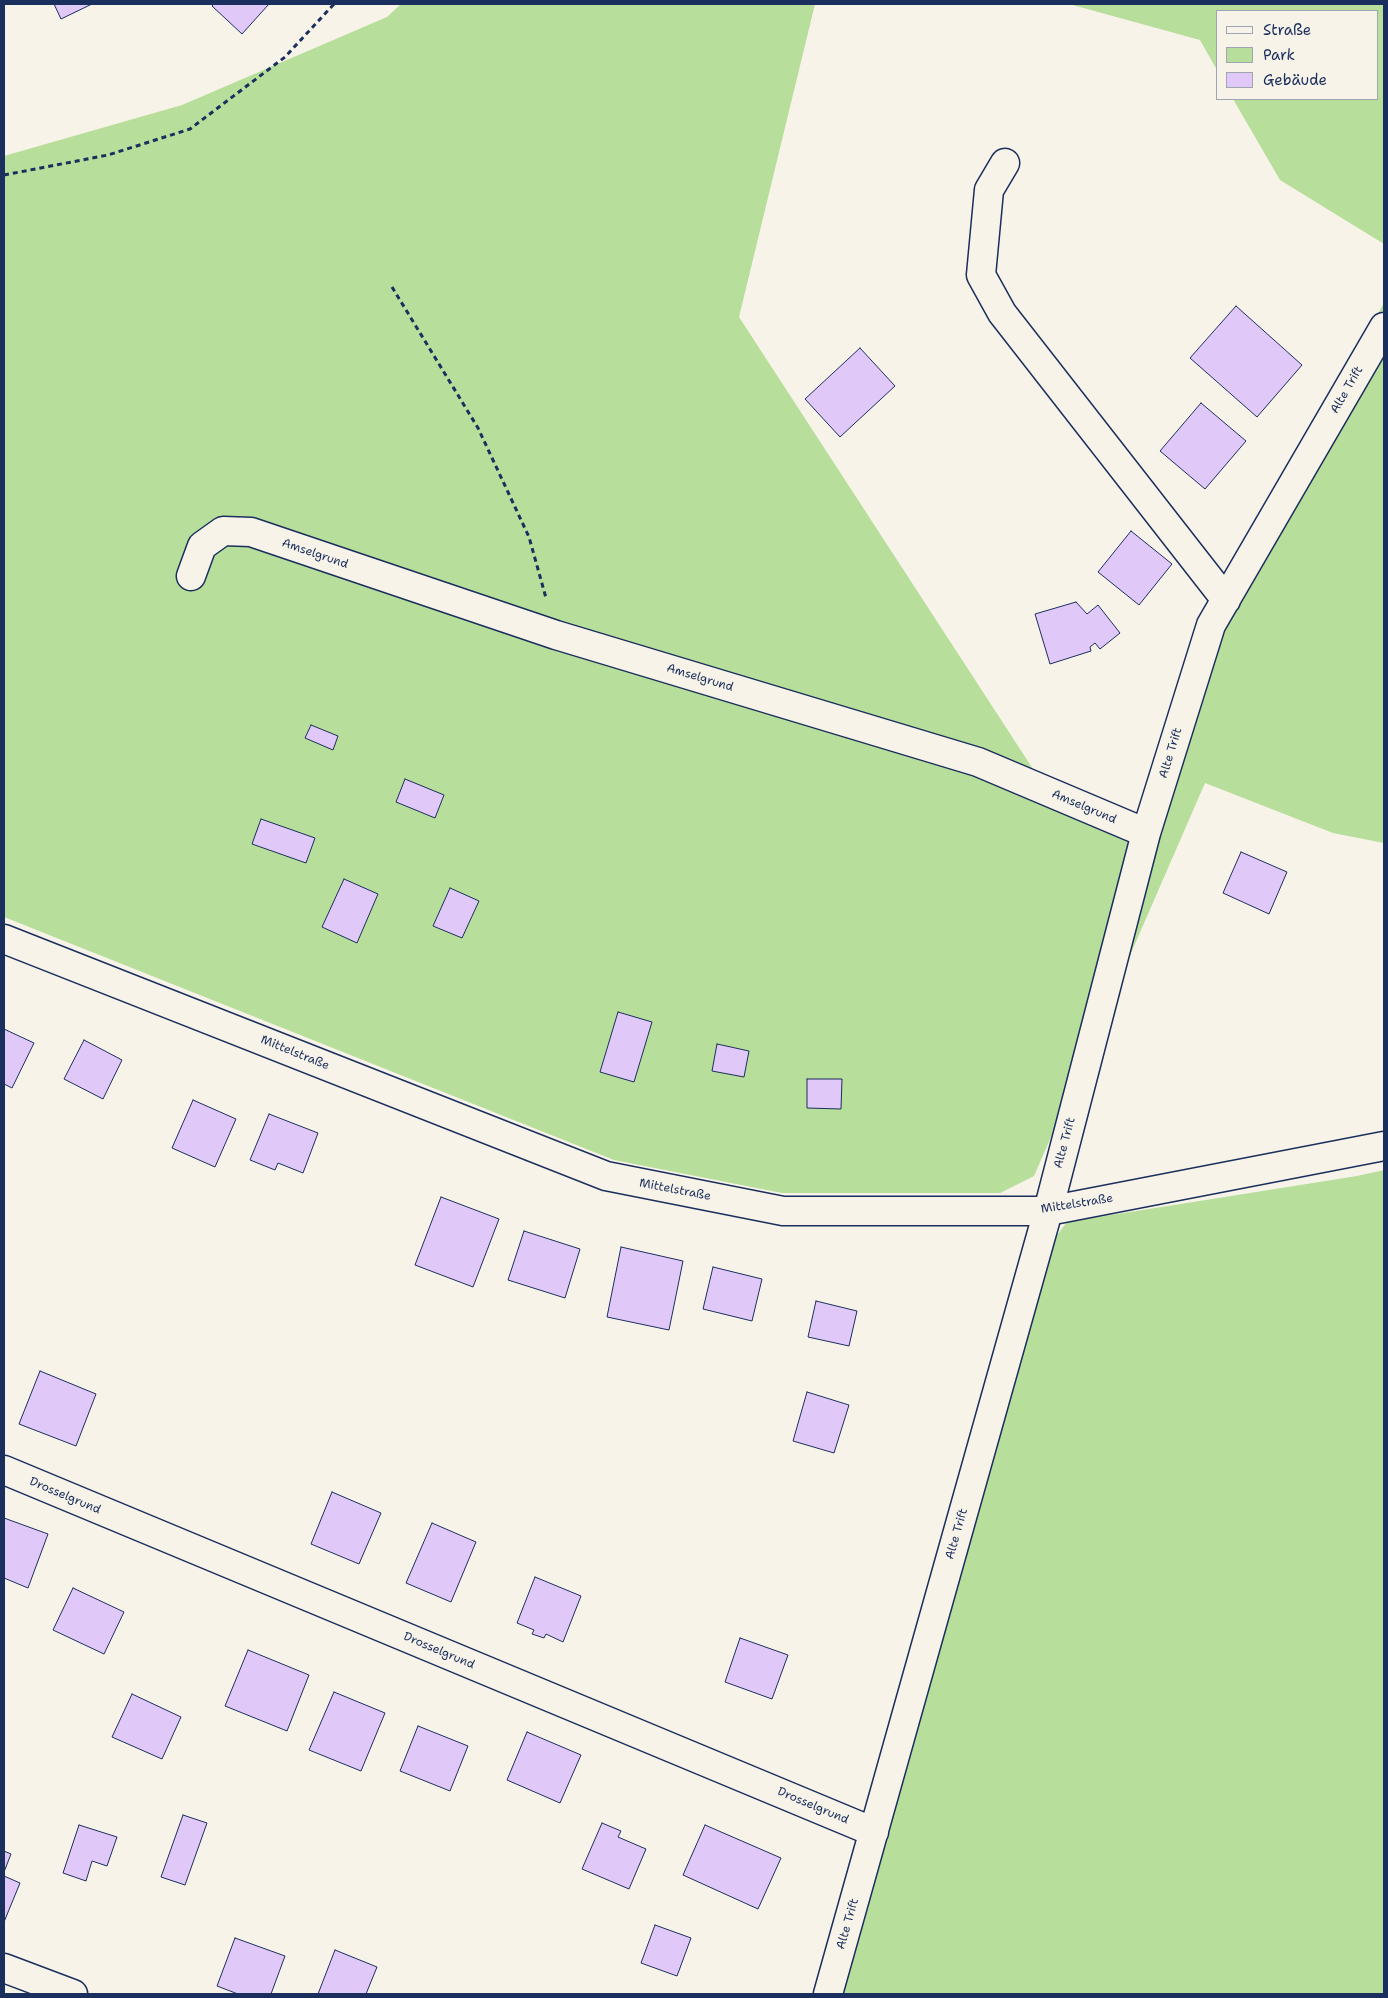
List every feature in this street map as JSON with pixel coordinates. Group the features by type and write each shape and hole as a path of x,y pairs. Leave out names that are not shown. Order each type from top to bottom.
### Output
{"street":[{"path":"1005,163 989,190 981,275 1002,313 1226,600"},
{"name":"Alte Trift","path":"828,1994 1048,1211 1146,833 1211,625 1384,327"},
{"name":"Amselgrund","path":"191,576 202,546 224,531 251,532 556,635 978,762 1146,833"},
{"name":"Mittelstraße","path":"4,938 606,1176 783,1211 1048,1211 1384,1146"},
{"name":"Drosselgrund","path":"4,1470 874,1832"},
{"path":"4,1968 73,1994"}],"path":[{"path":"4,175 108,155 190,129 285,57 334,4"},
{"path":"392,287 482,436 529,537 556,635"}],"green space":[{"path":"401,4 815,4 739,317 1046,789 1140,821 1198,623 1384,303 1384,843 1333,833 1205,783 1034,1176 1000,1193 782,1193 614,1160 4,917 4,156 182,105 387,17"},
{"path":"1069,4 1384,4 1384,244 1280,180 1234,100 1378,100 1378,10 1216,10 1216,68 1200,40"},
{"path":"1384,1170 1384,1994 833,1994 1049,1246 1067,1222 1357,1176"}],"building":[{"path":"54,4 92,4 61,19"},
{"path":"214,4 269,4 242,34 212,6"},
{"path":"1236,306 1302,365 1257,417 1190,358"},
{"path":"860,348 895,386 840,437 805,399"},
{"path":"1201,403 1246,441 1205,489 1160,451"},
{"path":"1131,531 1172,564 1139,605 1098,572"},
{"path":"1076,602 1087,614 1098,605 1120,633 1100,649 1095,643 1090,647 1091,651 1050,664 1035,614"},
{"path":"311,725 338,736 333,750 305,738"},
{"path":"405,779 444,795 435,818 396,802"},
{"path":"261,819 315,838 306,863 252,844"},
{"path":"1241,852 1287,872 1269,914 1223,893"},
{"path":"344,879 378,894 357,943 322,927"},
{"path":"450,888 479,901 462,938 433,926"},
{"path":"618,1012 652,1022 634,1082 600,1072"},
{"path":"4,1029 34,1043 12,1088 4,1084"},
{"path":"84,1040 122,1060 103,1099 64,1079"},
{"path":"717,1044 749,1051 744,1077 712,1071"},
{"path":"807,1079 842,1079 841,1109 807,1108"},
{"path":"193,1100 236,1119 215,1167 172,1148"},
{"path":"269,1114 318,1133 303,1173 278,1163 275,1170 250,1160"},
{"path":"441,1197 499,1219 473,1287 415,1265"},
{"path":"524,1231 580,1249 565,1298 508,1280"},
{"path":"621,1247 683,1261 669,1330 607,1317"},
{"path":"713,1267 762,1279 752,1321 703,1309"},
{"path":"816,1301 857,1311 849,1346 808,1337"},
{"path":"40,1371 96,1394 76,1446 19,1424"},
{"path":"807,1392 849,1405 834,1453 793,1441"},
{"path":"332,1492 381,1513 359,1564 311,1544"},
{"path":"4,1518 48,1534 28,1588 4,1578"},
{"path":"432,1523 476,1542 451,1602 406,1583"},
{"path":"535,1577 581,1596 563,1642 546,1634 544,1638 532,1634 534,1630 517,1623"},
{"path":"73,1588 124,1612 104,1654 53,1630"},
{"path":"740,1638 788,1655 772,1699 725,1682"},
{"path":"248,1650 309,1675 287,1731 225,1706"},
{"path":"334,1692 385,1713 361,1771 309,1750"},
{"path":"132,1694 181,1717 162,1759 112,1737"},
{"path":"418,1726 468,1746 450,1791 400,1771"},
{"path":"527,1732 581,1755 560,1803 507,1780"},
{"path":"183,1815 207,1823 185,1885 161,1877"},
{"path":"602,1823 621,1831 618,1837 646,1849 629,1889 582,1869"},
{"path":"79,1825 117,1837 107,1866 92,1861 86,1881 63,1873"},
{"path":"705,1825 781,1858 758,1909 683,1875"},
{"path":"4,1851 11,1854 4,1872"},
{"path":"4,1876 20,1883 4,1922"},
{"path":"655,1925 691,1938 677,1976 641,1963"},
{"path":"235,1938 285,1956 271,1994 238,1994 217,1986"},
{"path":"335,1950 377,1967 366,1994 318,1994"}]}
